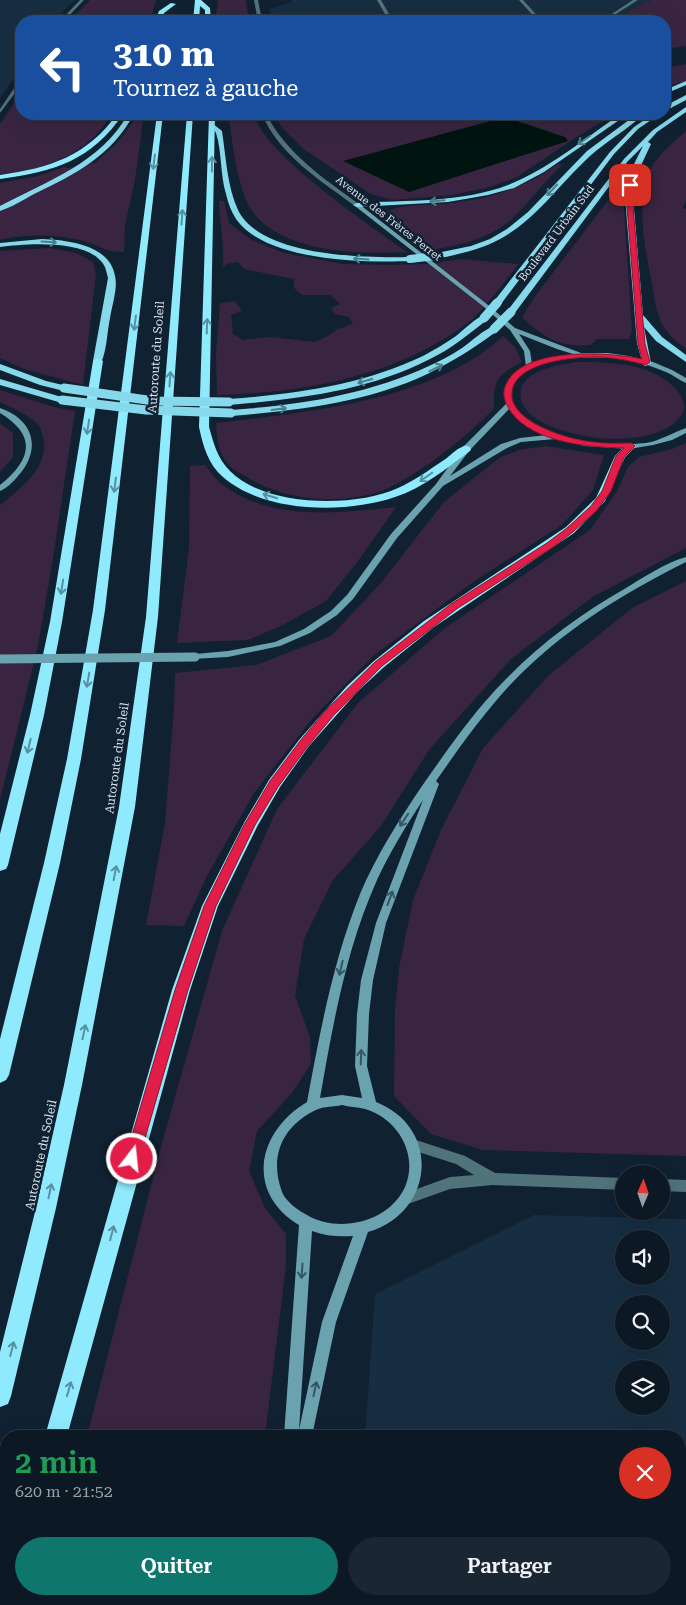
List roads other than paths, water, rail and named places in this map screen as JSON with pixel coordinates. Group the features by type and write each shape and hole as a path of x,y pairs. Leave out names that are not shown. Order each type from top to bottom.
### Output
{"highway":[{"path":"197,15 198,1"},
{"path":"198,1 208,9 208,15"},
{"path":"172,13 173,2"},
{"path":"160,15 173,2"},
{"path":"671,90 686,84"},
{"path":"671,97 686,90"},
{"path":"671,105 686,97"},
{"name":"Boulevard Urbain Sud","path":"0,382 62,400 143,410 231,412 312,404 385,387 430,371 458,356 494,329 511,312 626,160 655,131 686,110"},
{"path":"0,177 34,172 72,159 101,139 115,120"},
{"path":"0,209 91,159 112,142 128,120"},
{"name":"Autoroute du Soleil","path":"0,1075 52,863 74,759 98,619 159,120"},
{"name":"Autoroute du Soleil","path":"0,1396 46,1208 71,1094 95,977 128,797 150,635 159,539 190,120"},
{"path":"212,120 219,131 233,204 240,218 251,229 280,244 319,254 374,260 435,256 472,248 509,232 522,222 586,156 632,120"},
{"path":"212,120 204,427 209,452 219,468 244,486 272,497 302,503 348,503 379,498 411,487 466,449"},
{"path":"357,205 448,200 488,193 511,186 542,171 616,120"},
{"path":"0,367 43,383 64,388 154,401 229,402 300,395 374,379 438,353 484,318 612,153 636,128 647,120"},
{"path":"646,362 641,344 630,191 633,174 655,131"},
{"path":"0,245 45,242 69,244 89,250 100,256 108,264 112,278 56,622 37,715 0,865"},
{"path":"639,316 659,339 686,359"},
{"path":"58,1430 181,990 210,906 250,825 274,784 304,743 352,689 379,664 429,624 570,530 601,499 620,456 631,446"}],"main road":[{"name":"Avenue des Frères Perret","path":"357,205 486,306 512,329"},
{"path":"512,329 559,348 586,355"},
{"path":"512,329 527,351 530,367"},
{"path":"686,381 669,371 646,362 623,357 586,355 555,358 530,367 516,376 509,386 508,398 510,404 526,422 557,437 593,445 631,446 665,440 686,430"},
{"path":"0,659 195,657 228,654 271,646 298,636 317,625 350,597 409,517 439,486 466,449 510,404"},
{"path":"0,410 20,422 28,432 30,444 28,456 22,467 0,489"},
{"path":"439,486 504,446 520,440 557,437"},
{"path":"314,1105 322,1052 345,953 366,893 392,838 476,719 509,681 533,658 595,610 640,582 686,559"},
{"path":"370,1104 361,1066 363,1014 367,980 381,923 409,846 442,765"},
{"path":"342,1100 370,1104 396,1120 413,1145 417,1174 408,1198 388,1218 362,1230 333,1231 306,1223 281,1203 270,1175 272,1146 288,1122 314,1105 342,1100"},
{"path":"292,1430 306,1223"},
{"path":"306,1430 329,1322 362,1230"}],"street":[{"path":"68,15 82,0"},
{"path":"256,0 259,15"},
{"path":"379,0 388,15"},
{"path":"521,0 535,15"},
{"path":"612,15 636,0"},
{"path":"0,112 15,91"},
{"name":"Avenue des Frères Perret","path":"267,120 287,148 357,205"},
{"path":"413,1145 460,1160 492,1179"},
{"path":"408,1198 450,1183 492,1179 615,1184"},
{"path":"670,1185 686,1186"}]}
